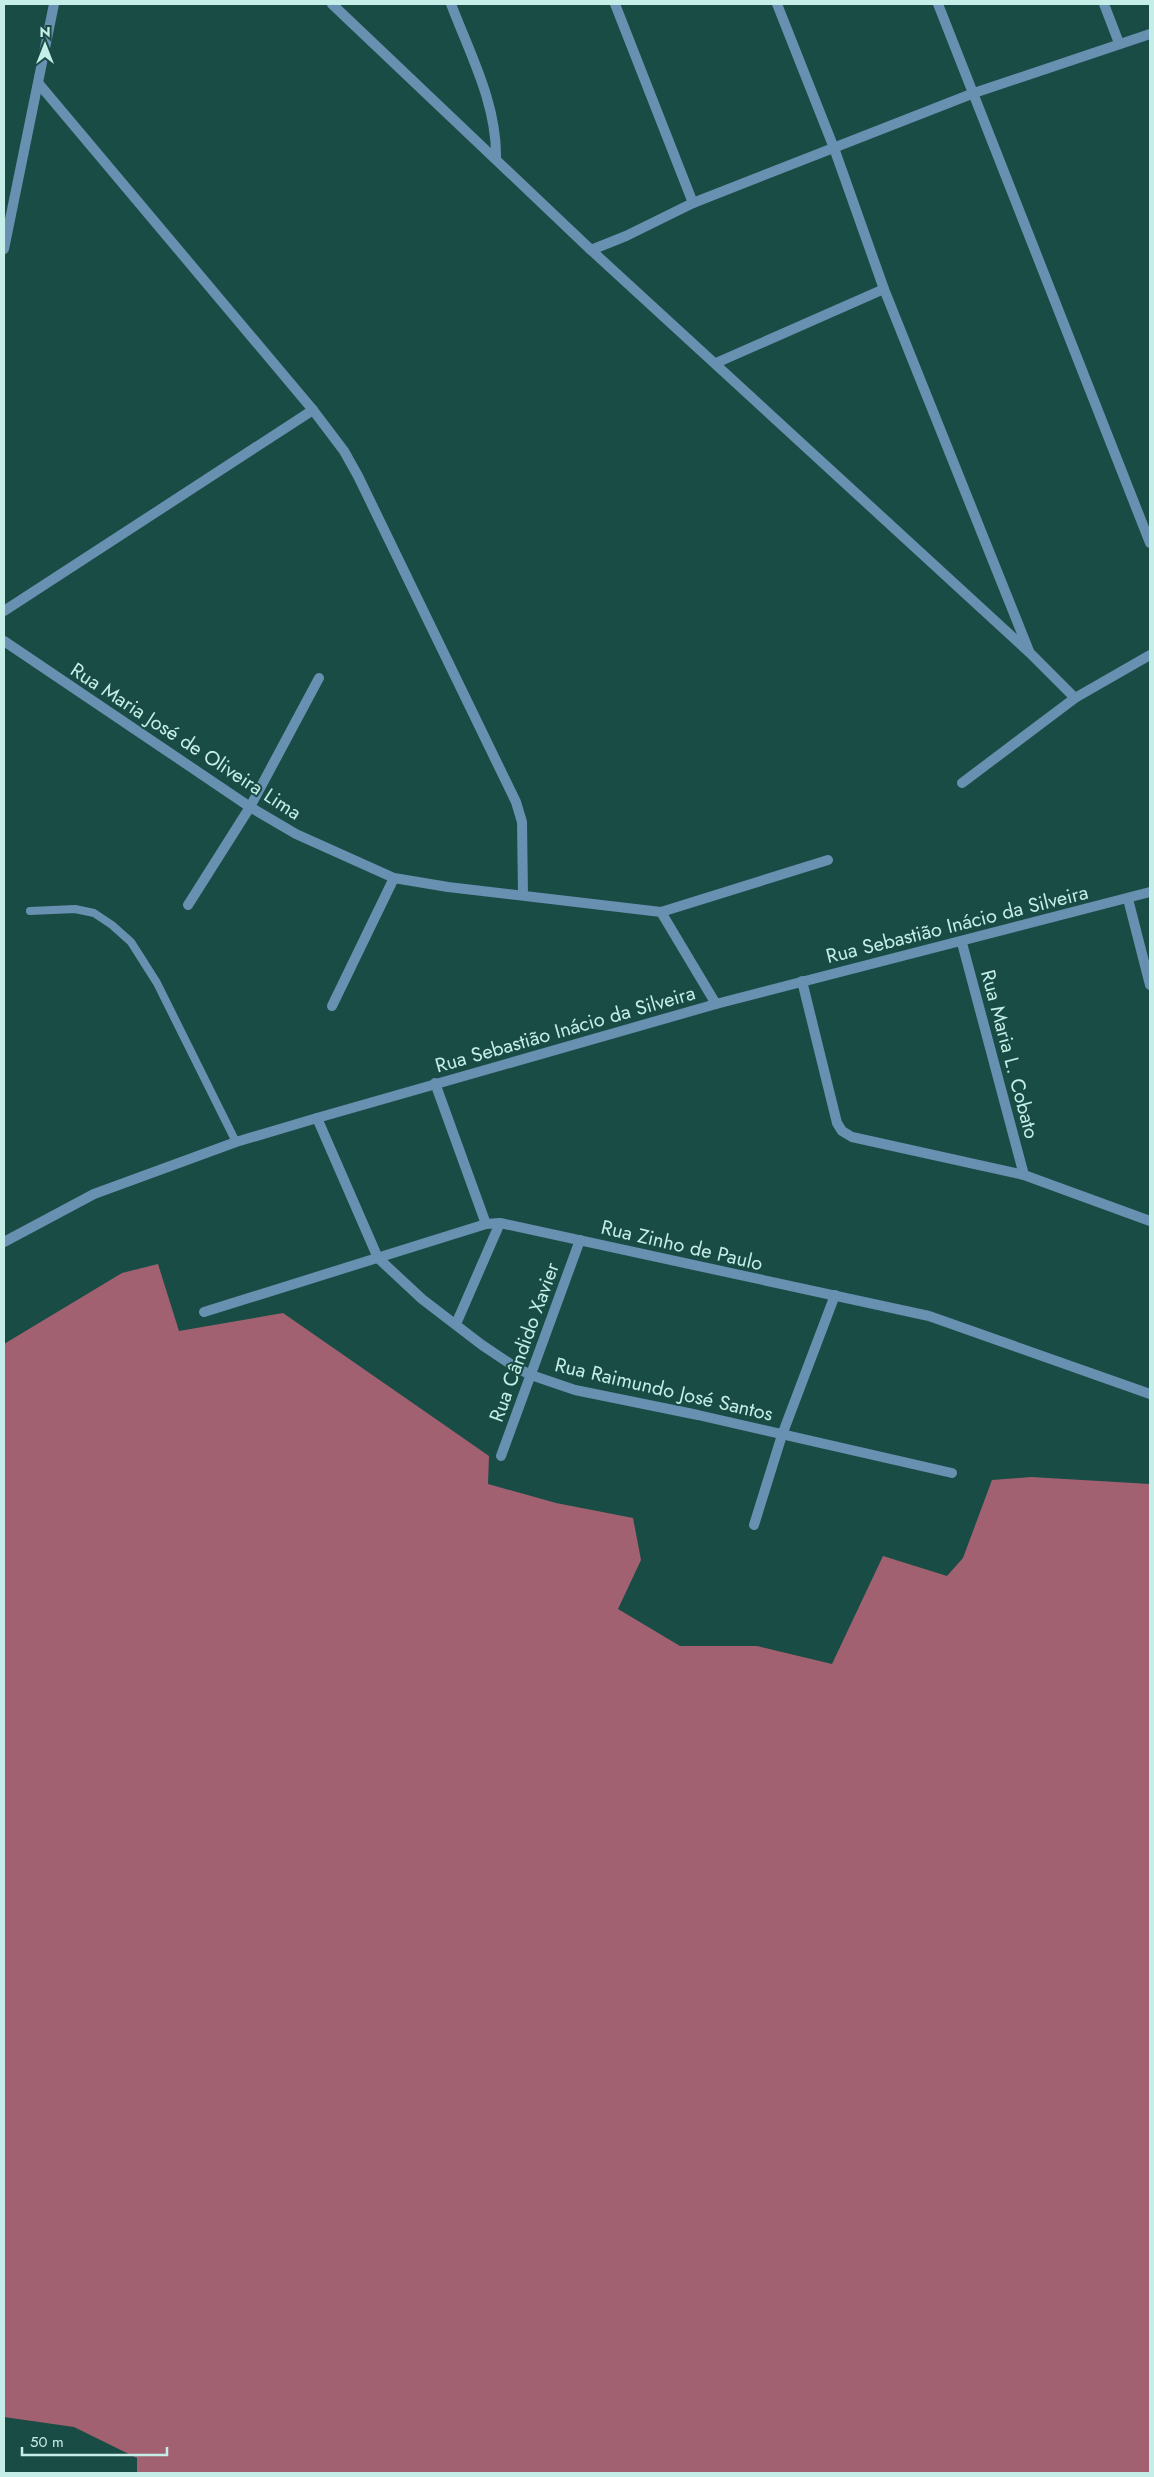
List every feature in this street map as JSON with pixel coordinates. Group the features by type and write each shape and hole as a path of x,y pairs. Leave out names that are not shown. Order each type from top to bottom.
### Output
{"street":[{"path":"4,249 54,4"},
{"path":"332,4 591,250 1030,653 1075,698"},
{"path":"452,4 493,113 496,158"},
{"path":"615,4 693,203"},
{"path":"777,4 834,148 884,289 1030,653"},
{"path":"938,4 1150,543"},
{"path":"1104,4 1119,43"},
{"path":"591,250 626,236 693,203 974,93 1150,34"},
{"path":"39,84 313,410 344,451 358,476 516,802 522,822 523,895"},
{"path":"716,363 884,289"},
{"path":"4,611 313,410"},
{"name":"Rua Maria José de Oliveira Lima","path":"4,641 250,807 296,834 394,878 448,887 661,912"},
{"path":"962,783 1075,698 1150,656"},
{"path":"188,905 250,807 319,678"},
{"path":"716,1004 661,912 828,860"},
{"path":"332,1006 394,878"},
{"name":"Rua Sebastião Inácio da Silveira","path":"4,1242 94,1194 236,1142 435,1083 716,1004 802,981 962,943 1150,892"},
{"path":"1128,899 1150,985"},
{"name":"Rua Maria L. Cobato","path":"962,943 1024,1175"},
{"path":"802,981 837,1122 842,1131 852,1137 1024,1175 1150,1221"},
{"path":"435,1083 486,1224"},
{"name":"Rua Raimundo José Santos","path":"317,1118 378,1258 422,1299 482,1345 531,1375 575,1390 952,1473"},
{"path":"456,1324 500,1223"},
{"name":"Rua Zinho de Paulo","path":"204,1312 486,1224 500,1223 929,1316 1150,1394"},
{"name":"Rua Cândido Xavier","path":"501,1456 580,1240"},
{"path":"754,1525 782,1435 835,1296"}],"lane":[{"path":"30,911 75,909 94,913 112,925 131,942 158,983 236,1142"}],"shaded area":[{"path":"158,1264 179,1331 283,1313 489,1456 488,1484 556,1503 633,1518 641,1560 618,1609 680,1646 757,1646 832,1664 883,1556 947,1576 963,1558 992,1480 1031,1477 1150,1484 1150,2473 137,2473 137,2458 74,2427 4,2417 4,1344 122,1273"}]}
